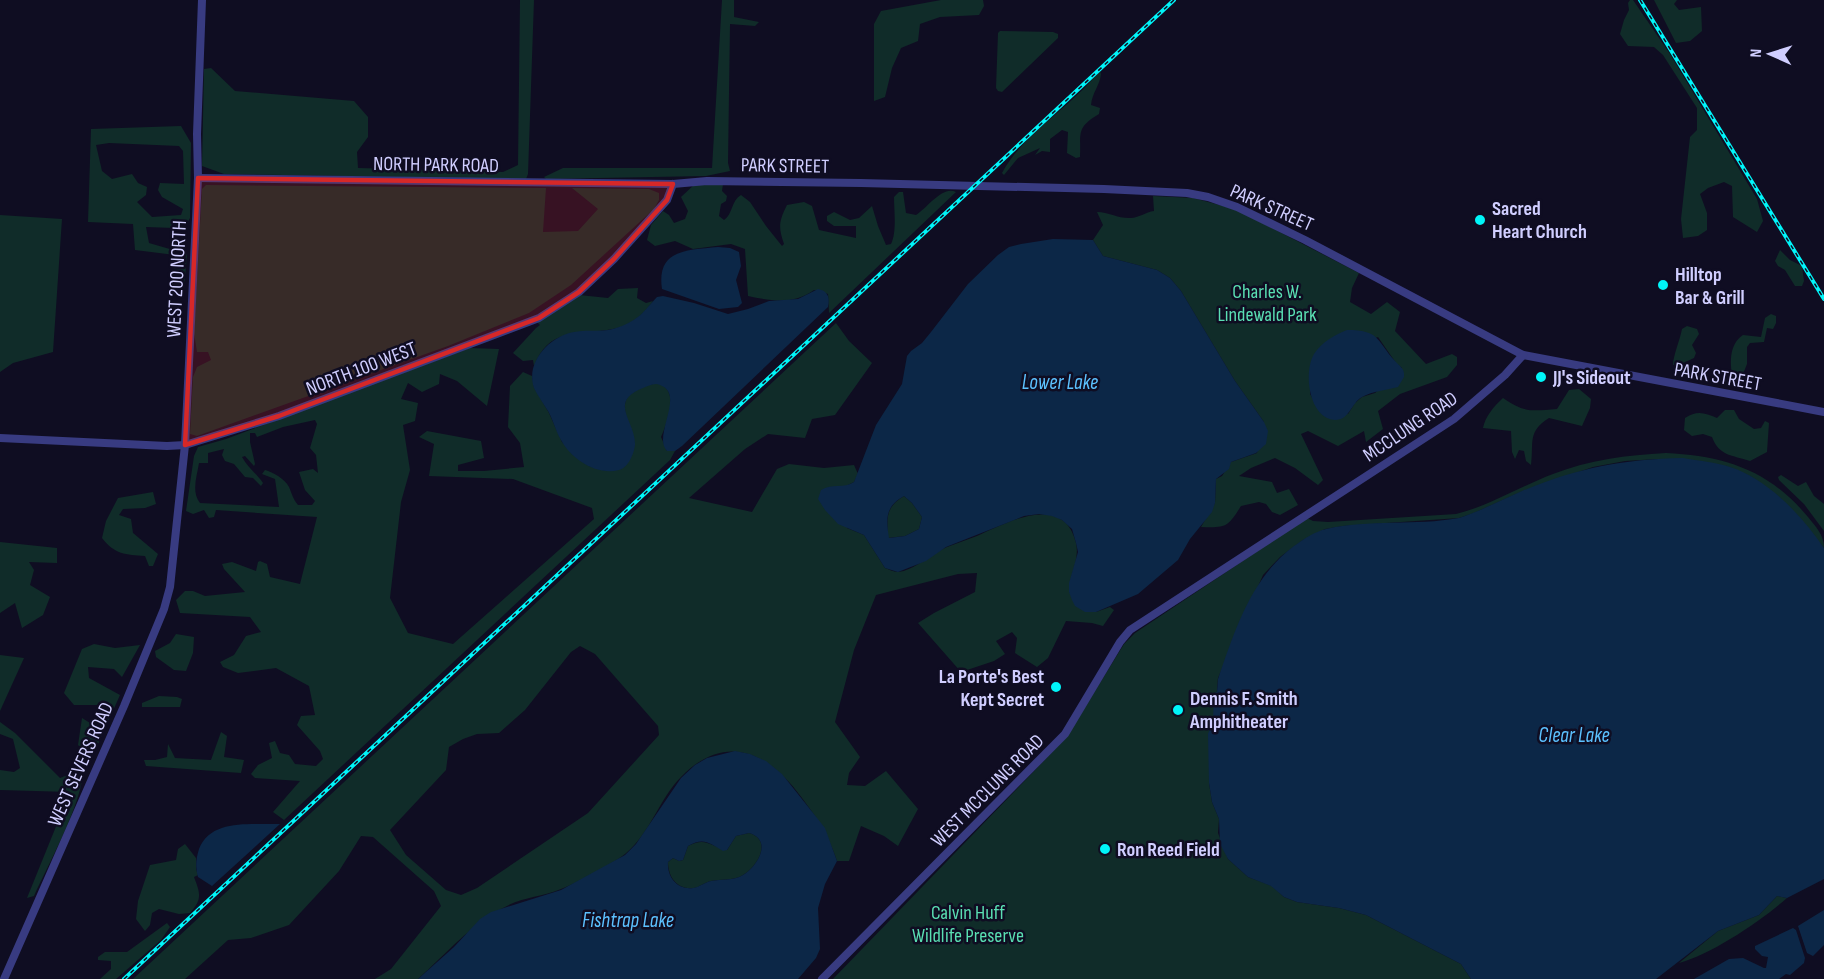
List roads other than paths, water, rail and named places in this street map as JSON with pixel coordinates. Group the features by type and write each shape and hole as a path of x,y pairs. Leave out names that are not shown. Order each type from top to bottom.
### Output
{"street":[{"name":"WEST 200 NORTH","path":"174,559 185,445 198,178 197,134 202,0"},
{"name":"NORTH PARK ROAD","path":"198,178 674,184"},
{"name":"PARK STREET","path":"674,184 707,181 861,183 1104,189 1187,193 1208,197 1237,207 1305,240 1522,355 1824,412"},
{"name":"NORTH 100 WEST","path":"0,438 185,445 279,416 539,318 579,292 614,259 667,200 674,184"},
{"name":"MCCLUNG ROAD","path":"1308,514 1454,419 1505,375 1522,355"},
{"name":"WEST MCCLUNG ROAD","path":"822,979 1065,734 1094,689 1120,642 1130,630 1308,514"},
{"name":"WEST SEVERS ROAD","path":"4,979 161,618 170,587 174,559"}],"water":[{"name":"Lower Lake","path":"1053,239 1093,240 1103,256 1157,270 1170,278 1181,291 1268,431 1266,444 1256,453 1231,462 1229,469 1216,479 1215,503 1212,512 1190,539 1178,560 1138,594 1096,612 1085,612 1075,606 1069,592 1069,583 1078,552 1072,529 1062,520 1039,514 1024,516 946,547 926,561 898,572 885,568 864,535 838,524 818,499 821,490 825,488 854,482 876,425 902,384 907,356 922,343 968,284 998,255 1009,247","holes":["904,496 922,517 919,529 905,536 889,538 887,519 893,504"]},
{"path":"718,247 730,248 739,252 741,266 736,280 742,303 738,307 719,309 662,289 661,276 669,259 686,251"},
{"path":"818,289 828,295 828,307 675,451 667,451 663,444 670,397 667,390 658,384 632,393 627,399 626,413 635,445 625,467 611,471 594,468 571,454 561,440 534,388 532,378 536,360 556,339 574,332 614,329 641,315 657,297 663,296 694,303 728,314 769,301 798,299"},
{"path":"1347,330 1372,334 1402,368 1404,377 1398,387 1362,397 1344,417 1335,420 1326,418 1314,403 1309,372 1317,350 1329,339"},
{"name":"Clear Lake","path":"1683,458 1724,465 1758,480 1795,511 1824,548 1824,879 1787,898 1777,896 1759,915 1718,931 1656,979 1471,979 1461,964 1366,915 1339,908 1297,902 1284,897 1271,886 1248,877 1228,859 1220,844 1219,819 1212,802 1209,783 1208,734 1213,721 1214,693 1217,692 1218,679 1246,606 1266,573 1279,559 1305,538 1326,529 1359,524 1426,522 1459,518 1562,476 1601,466 1641,460"},
{"name":"Fishtrap Lake","path":"735,751 766,761 782,774 825,828 837,861 825,884 818,908 820,949 816,958 798,979 418,979 454,947 480,919 491,912 561,890 625,855 636,844 681,778 707,758","holes":["749,833 756,836 762,847 761,853 754,866 739,877 711,881 687,888 678,885 669,873 668,862 673,858 683,860 688,846 694,843 706,842 723,851 727,850 736,836"]},
{"path":"280,824 212,886 198,877 196,863 199,849 213,832 234,825"},
{"path":"1824,910 1824,945 1813,956 1807,953 1798,926"},
{"path":"1793,928 1796,930 1805,958 1804,963 1790,975 1786,974 1779,979 1694,979 1729,959 1743,958 1766,968 1768,957 1762,956 1755,946"}],"railway":[{"path":"124,979 1174,0"},
{"path":"1640,0 1824,299"}],"place":[{"name":"Sacred Heart Church","path":"1480,220"},
{"name":"Hilltop Bar & Grill","path":"1663,285"},
{"name":"JJ's Sideout","path":"1541,377"},
{"name":"La Porte's Best Kept Secret","path":"1056,687"},
{"name":"Dennis F. Smith Amphitheater","path":"1178,710"},
{"name":"Ron Reed Field","path":"1105,849"}],"park label":[{"name":"Charles W. Lindewald Park","path":"1267,302"},
{"name":"Calvin Huff Wildlife Preserve","path":"968,924"}]}
